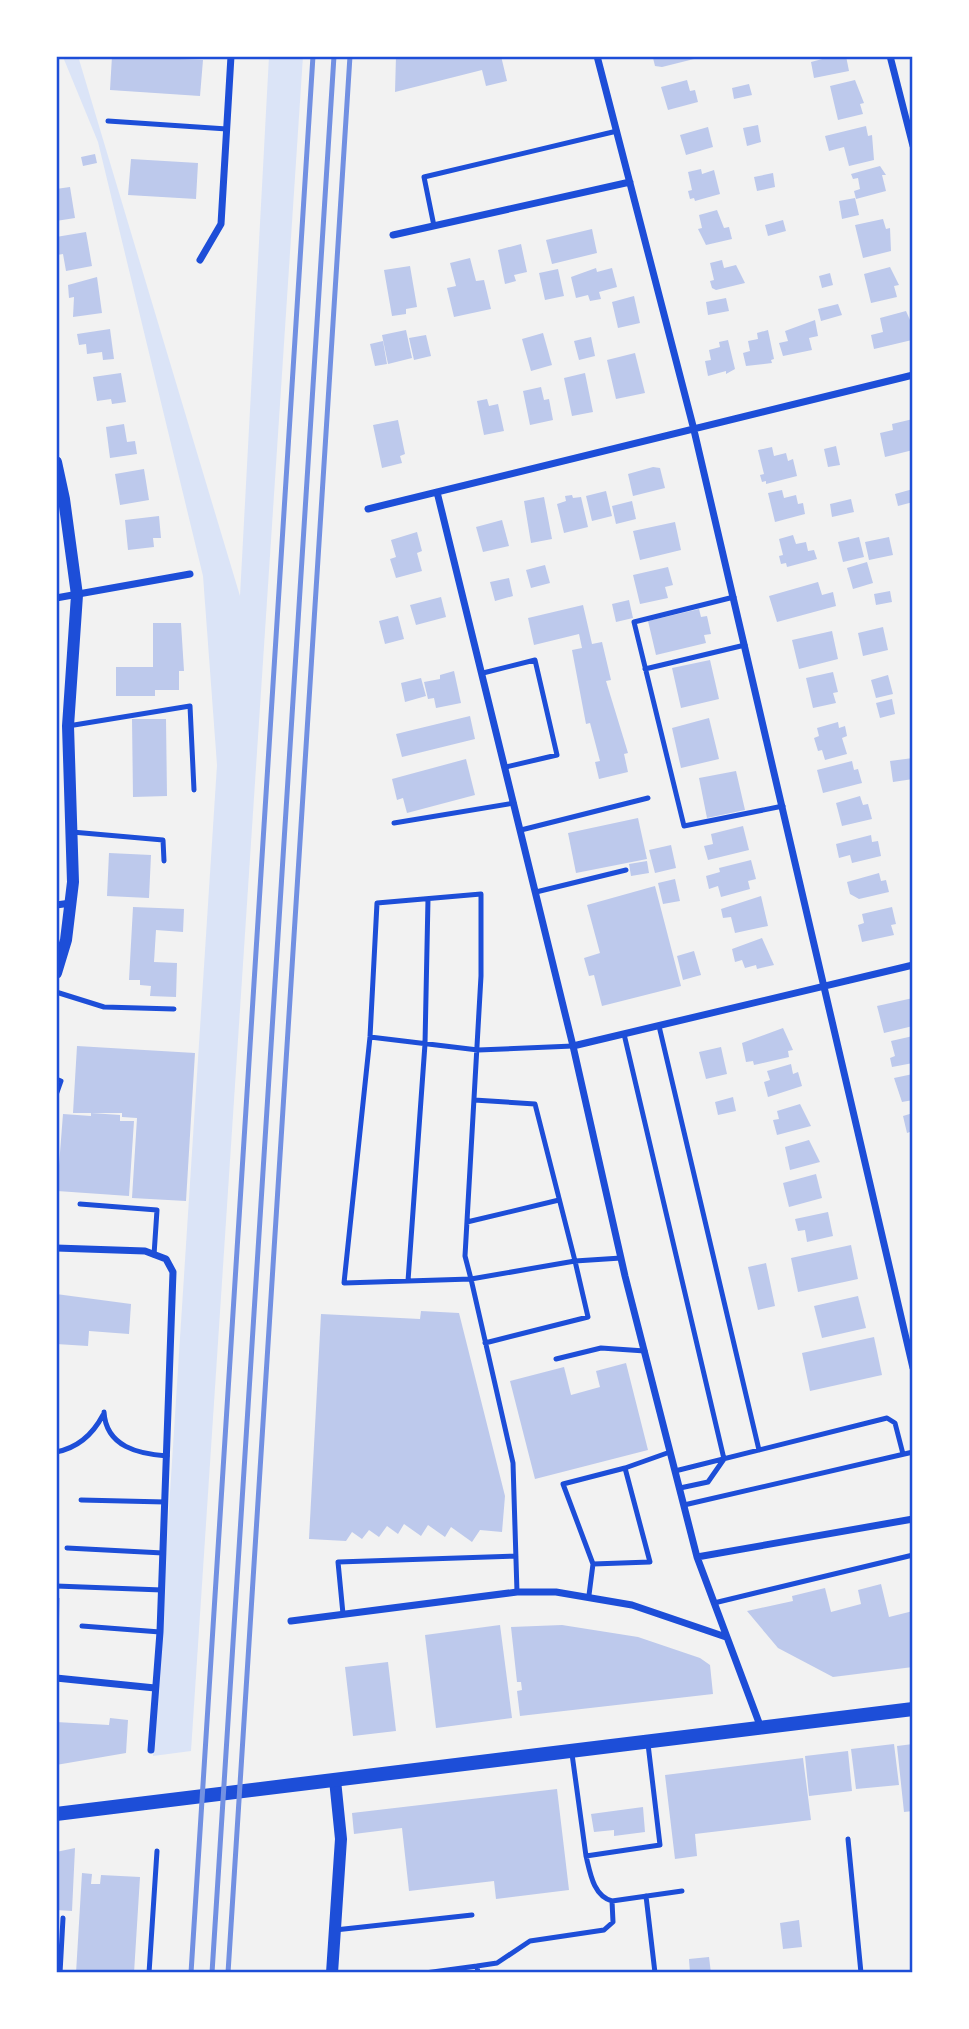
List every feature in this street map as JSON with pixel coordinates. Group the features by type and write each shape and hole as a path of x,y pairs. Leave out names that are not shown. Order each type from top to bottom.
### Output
{"main road":[{"path":"56,1814 913,1709"}],"street":[{"path":"200,260 221,224 231,56"},
{"path":"597,56 693,426 913,1368"},
{"path":"890,56 913,146"},
{"path":"393,235 630,182"},
{"path":"368,509 693,426 913,375"},
{"path":"56,462 65,499 77,594 68,726 72,903 56,973"},
{"path":"438,492 573,1046 621,1258 684,1506 698,1557 761,1728"},
{"path":"56,598 190,575"},
{"path":"56,905 72,903"},
{"path":"573,1046 913,965"},
{"path":"56,1248 145,1251 166,1259 173,1272 162,1590 151,1750"},
{"path":"698,1557 913,1518"},
{"path":"291,1621 517,1592 589,1595 632,1605 726,1637"},
{"path":"56,1678 155,1688"},
{"path":"332,1973 341,1839 335,1780"}],"lane":[{"path":"108,121 227,129"},
{"path":"434,226 424,177 617,131"},
{"path":"734,597 634,622 645,669 684,826 783,806"},
{"path":"645,669 745,645"},
{"path":"483,673 535,660 557,755 506,768"},
{"path":"68,726 190,706 194,790"},
{"path":"521,830 648,799"},
{"path":"394,823 514,803"},
{"path":"72,832 163,840 164,861"},
{"path":"536,892 626,870"},
{"path":"517,1592 513,1463 471,1279 465,1256 478,1050 481,894 377,903 370,1037 344,1283 471,1279 575,1261 621,1258"},
{"path":"408,1281 425,1044 428,899"},
{"path":"56,992 104,1007 173,1009"},
{"path":"659,1026 759,1450"},
{"path":"624,1034 724,1459 708,1482 680,1489"},
{"path":"370,1037 478,1050 573,1046"},
{"path":"56,1079 61,1081 56,1095"},
{"path":"474,1100 535,1104 588,1317 485,1343"},
{"path":"467,1222 559,1200"},
{"path":"80,1204 157,1210 154,1255"},
{"path":"556,1359 601,1348 645,1351"},
{"path":"56,1452 79,1444 97,1425 104,1412 106,1425 129,1449 135,1453 167,1456"},
{"path":"676,1471 887,1418 895,1423 903,1454"},
{"path":"589,1595 593,1564 562,1484 625,1468 670,1452"},
{"path":"684,1506 913,1452"},
{"path":"593,1564 650,1562 625,1468"},
{"path":"81,1500 165,1502"},
{"path":"68,1548 163,1553"},
{"path":"714,1603 913,1555"},
{"path":"343,1614 338,1562 516,1556"},
{"path":"56,1586 162,1590"},
{"path":"82,1626 160,1632"},
{"path":"586,1856 660,1846 648,1741"},
{"path":"572,1751 586,1856 595,1887 605,1899 612,1901 682,1891"},
{"path":"848,1839 861,1973"},
{"path":"149,1973 157,1851"},
{"path":"646,1896 655,1973"},
{"path":"425,1973 478,1970 497,1963 530,1941 604,1930 613,1922 612,1901"},
{"path":"335,1930 472,1915"},
{"path":"60,1973 63,1918"}],"shaded area":[{"path":"78,56 240,596 269,56 303,56 191,1751 153,1756 217,765 203,576 98,142 63,57"}],"building":[{"path":"112,56 203,60 200,96 110,90"},
{"path":"396,56 501,56 507,81 486,86 482,70 395,92"},
{"path":"826,56 846,56 849,71 814,78 811,62"},
{"path":"702,57 662,67 655,66 653,58"},
{"path":"687,80 690,91 695,90 698,102 668,110 661,87"},
{"path":"855,80 864,103 860,104 863,114 838,120 830,86"},
{"path":"749,84 752,95 734,99 732,88"},
{"path":"758,125 761,142 747,146 743,128"},
{"path":"866,126 868,136 872,135 874,160 849,166 844,147 829,151 825,136"},
{"path":"708,127 713,147 686,155 680,135"},
{"path":"95,154 97,163 83,166 81,157"},
{"path":"131,159 198,163 196,199 128,195"},
{"path":"880,166 886,175 882,175 886,191 856,199 854,191 860,189 858,178 853,179 851,174"},
{"path":"701,169 702,174 714,170 720,194 695,201 694,198 690,199 688,191 692,190 688,172"},
{"path":"773,173 775,187 757,191 754,177"},
{"path":"70,187 75,218 56,221 56,189"},
{"path":"855,198 859,215 842,219 839,201"},
{"path":"717,210 724,228 729,227 732,239 706,245 698,229 702,228 699,215"},
{"path":"883,219 886,229 890,228 891,251 863,258 855,225"},
{"path":"783,220 786,231 768,236 765,225"},
{"path":"592,229 597,253 552,264 546,240"},
{"path":"86,232 92,266 66,271 63,254 57,255 56,237"},
{"path":"521,244 527,272 514,275 516,281 505,284 498,250"},
{"path":"470,258 476,281 484,280 491,309 454,317 447,288 456,286 450,263"},
{"path":"722,260 724,268 736,265 745,283 716,290 712,288 710,281 714,280 710,263"},
{"path":"410,266 417,307 406,309 406,314 392,316 384,270"},
{"path":"890,267 899,285 894,286 897,297 871,303 864,274"},
{"path":"596,268 597,272 612,268 617,287 599,292 601,299 590,301 588,295 576,298 571,277"},
{"path":"558,269 564,296 545,300 539,273"},
{"path":"830,273 833,285 822,288 819,276"},
{"path":"97,277 102,313 73,317 74,297 69,298 68,285"},
{"path":"634,296 640,323 618,328 612,302"},
{"path":"726,298 729,311 708,315 706,302"},
{"path":"838,304 842,315 821,321 818,309"},
{"path":"906,311 913,327 910,330 912,340 874,349 871,335 883,332 880,318"},
{"path":"815,320 818,336 809,338 812,350 783,356 779,343 788,341 785,331"},
{"path":"110,329 114,359 103,360 102,352 87,354 86,344 79,345 77,334"},
{"path":"406,330 412,358 388,364 382,335"},
{"path":"768,330 774,359 771,360 772,363 746,366 743,353 750,351 748,341 758,339 757,333"},
{"path":"543,333 552,365 531,371 522,339"},
{"path":"426,335 431,356 414,360 409,338"},
{"path":"591,337 595,356 579,360 574,341"},
{"path":"728,340 735,369 726,374 726,371 708,376 705,361 711,360 709,350 720,347 719,342"},
{"path":"383,341 387,364 375,366 370,344"},
{"path":"635,353 645,393 616,399 607,360"},
{"path":"121,373 126,402 112,404 111,399 97,401 93,377"},
{"path":"585,373 593,412 572,416 564,378"},
{"path":"541,387 544,400 549,399 553,420 530,425 523,391"},
{"path":"487,399 489,406 498,404 504,431 484,435 477,401"},
{"path":"913,419 913,450 885,457 880,433 893,430 892,424"},
{"path":"398,420 405,454 400,456 402,463 382,468 373,425"},
{"path":"124,424 127,442 135,441 137,454 110,458 106,427"},
{"path":"836,446 840,465 828,467 824,449"},
{"path":"772,447 774,456 786,453 788,461 793,459 797,476 766,484 766,481 762,482 760,475 764,474 758,450"},
{"path":"653,467 660,468 665,488 633,496 628,474"},
{"path":"144,469 149,500 120,505 115,474"},
{"path":"913,489 913,502 898,506 895,494"},
{"path":"782,490 784,498 796,495 798,504 803,503 805,514 775,522 768,493"},
{"path":"606,491 612,516 592,521 586,496"},
{"path":"572,495 573,498 581,497 588,527 564,533 557,504 566,501 565,496"},
{"path":"544,497 552,539 531,543 524,501"},
{"path":"851,499 854,512 832,517 830,504"},
{"path":"632,501 636,519 616,524 612,506"},
{"path":"159,516 161,538 153,538 154,547 128,550 125,520"},
{"path":"502,520 509,546 483,552 476,527"},
{"path":"675,522 681,550 640,560 633,531"},
{"path":"417,532 422,551 417,553 422,571 396,578 390,559 396,557 391,540"},
{"path":"793,535 796,544 806,542 808,551 814,550 817,559 787,567 786,563 781,564 779,556 783,555 779,539"},
{"path":"859,537 864,557 843,562 838,542"},
{"path":"889,537 893,555 869,560 865,542"},
{"path":"867,562 873,583 853,589 847,568"},
{"path":"545,565 550,583 531,588 526,570"},
{"path":"668,567 673,585 665,587 668,598 640,604 633,575"},
{"path":"509,578 513,596 495,601 490,582"},
{"path":"818,582 822,595 833,592 836,606 777,622 769,596"},
{"path":"890,591 892,602 876,605 874,594"},
{"path":"441,597 446,617 416,625 410,605"},
{"path":"629,600 633,618 616,622 612,604"},
{"path":"583,605 592,644 602,642 611,680 606,681 628,753 624,754 628,772 599,779 595,762 600,761 590,723 586,724 572,650 582,648 579,634 534,645 528,618"},
{"path":"699,609 701,617 707,616 711,634 704,635 706,643 656,655 648,621"},
{"path":"398,616 404,639 385,644 379,621"},
{"path":"153,623 181,623 184,671 179,671 179,690 155,690 155,696 116,696 116,667 153,667"},
{"path":"883,627 888,650 863,656 858,633"},
{"path":"832,631 838,659 799,669 792,640"},
{"path":"710,660 719,699 681,708 672,668"},
{"path":"454,671 461,703 436,708 434,698 428,699 424,682 440,679 440,675"},
{"path":"833,672 838,692 833,693 836,703 813,708 806,678"},
{"path":"888,675 893,694 876,698 871,680"},
{"path":"421,678 426,696 405,702 401,683"},
{"path":"892,699 895,714 880,718 876,703"},
{"path":"470,716 475,739 402,757 396,734"},
{"path":"709,718 719,759 681,768 672,728"},
{"path":"132,719 166,719 167,796 133,797"},
{"path":"838,722 839,728 845,726 847,736 842,738 847,754 825,760 822,750 818,751 814,738 819,736 817,728"},
{"path":"913,758 913,779 893,782 890,761"},
{"path":"466,759 475,795 407,813 403,798 397,800 392,779"},
{"path":"852,761 854,770 858,769 862,783 823,793 817,770"},
{"path":"736,771 745,810 707,818 699,778"},
{"path":"860,796 863,805 868,804 872,819 842,826 836,803"},
{"path":"638,818 647,859 576,873 568,833"},
{"path":"743,826 749,850 708,860 704,846 713,844 711,834"},
{"path":"871,835 872,842 878,841 881,856 852,863 850,855 839,858 836,844"},
{"path":"671,845 676,868 655,873 649,850"},
{"path":"109,853 151,855 149,898 107,896"},
{"path":"751,860 756,879 748,881 750,889 721,897 718,886 709,889 706,876 720,872 719,868"},
{"path":"647,861 649,873 631,876 629,864"},
{"path":"879,873 881,881 886,880 889,892 859,899 850,894 847,882"},
{"path":"675,879 680,901 663,904 658,883"},
{"path":"655,886 681,986 602,1006 594,975 589,976 584,958 600,953 587,905"},
{"path":"761,896 768,926 735,933 731,917 723,918 721,909"},
{"path":"133,907 184,909 183,932 156,930 154,962 177,963 176,997 150,996 151,986 140,985 140,980 129,980"},
{"path":"892,907 896,924 891,925 894,935 862,942 858,925 864,923 862,914"},
{"path":"762,938 774,965 757,969 756,965 745,968 742,960 735,962 732,949"},
{"path":"694,951 701,975 683,980 677,956"},
{"path":"913,998 913,1026 884,1033 877,1006"},
{"path":"783,1028 793,1050 788,1051 789,1057 754,1065 753,1061 746,1062 742,1043"},
{"path":"913,1036 913,1063 892,1067 890,1058 895,1056 891,1041"},
{"path":"77,1046 195,1053 186,1201 132,1198 137,1118 122,1117 122,1113 73,1113"},
{"path":"721,1047 727,1074 706,1079 699,1052"},
{"path":"791,1064 793,1074 798,1072 802,1086 768,1097 764,1082 770,1080 767,1071"},
{"path":"913,1074 913,1100 902,1102 894,1078"},
{"path":"733,1097 736,1111 718,1115 715,1102"},
{"path":"800,1104 811,1126 777,1135 773,1120 779,1119 777,1111"},
{"path":"91,1113 120,1115 120,1121 134,1121 129,1196 57,1191 63,1114 91,1116"},
{"path":"913,1113 913,1131 907,1133 903,1116"},
{"path":"809,1140 820,1162 790,1170 785,1147"},
{"path":"816,1174 822,1198 789,1207 783,1183"},
{"path":"828,1212 833,1236 807,1242 805,1230 798,1231 795,1219"},
{"path":"851,1245 858,1279 798,1292 791,1258"},
{"path":"766,1263 775,1306 758,1310 748,1267"},
{"path":"56,1294 131,1304 129,1334 89,1331 88,1346 56,1344"},
{"path":"858,1296 866,1328 822,1338 814,1306"},
{"path":"421,1311 459,1313 505,1496 502,1532 480,1530 472,1542 451,1527 445,1537 428,1525 421,1536 404,1524 398,1534 387,1526 379,1537 369,1530 362,1539 352,1532 346,1541 309,1539 321,1314 420,1319"},
{"path":"874,1337 882,1375 810,1391 802,1353"},
{"path":"626,1363 648,1450 535,1479 510,1381 564,1367 571,1395 600,1387 596,1371"},
{"path":"881,1584 889,1617 913,1611 913,1667 833,1677 778,1648 747,1611 793,1601 792,1596 825,1588 831,1612 861,1604 858,1590"},
{"path":"56,1598 60,1598 58,1644 56,1644"},
{"path":"500,1625 512,1718 436,1728 425,1635"},
{"path":"562,1625 638,1637 700,1658 710,1665 713,1694 520,1716 517,1691 522,1690 521,1682 517,1682 511,1627"},
{"path":"388,1662 396,1731 353,1736 345,1667"},
{"path":"110,1718 128,1720 126,1753 56,1765 56,1722 109,1725"},
{"path":"894,1744 899,1785 856,1789 851,1749"},
{"path":"913,1744 913,1811 904,1812 897,1746"},
{"path":"848,1751 852,1791 809,1796 805,1756"},
{"path":"803,1758 811,1820 695,1834 697,1856 675,1859 665,1775"},
{"path":"557,1789 569,1890 496,1899 494,1881 409,1891 402,1828 354,1834 352,1813"},
{"path":"643,1807 645,1832 614,1836 614,1830 594,1832 591,1814"},
{"path":"75,1848 72,1911 56,1910 56,1852"},
{"path":"82,1873 92,1874 91,1884 100,1884 101,1875 140,1877 134,1973 76,1973"},
{"path":"799,1920 802,1947 783,1949 780,1923"},
{"path":"709,1957 711,1973 690,1973 689,1959"}],"railway":[{"path":"191,1973 313,56"},
{"path":"212,1973 334,56"},
{"path":"228,1973 350,56"}]}
